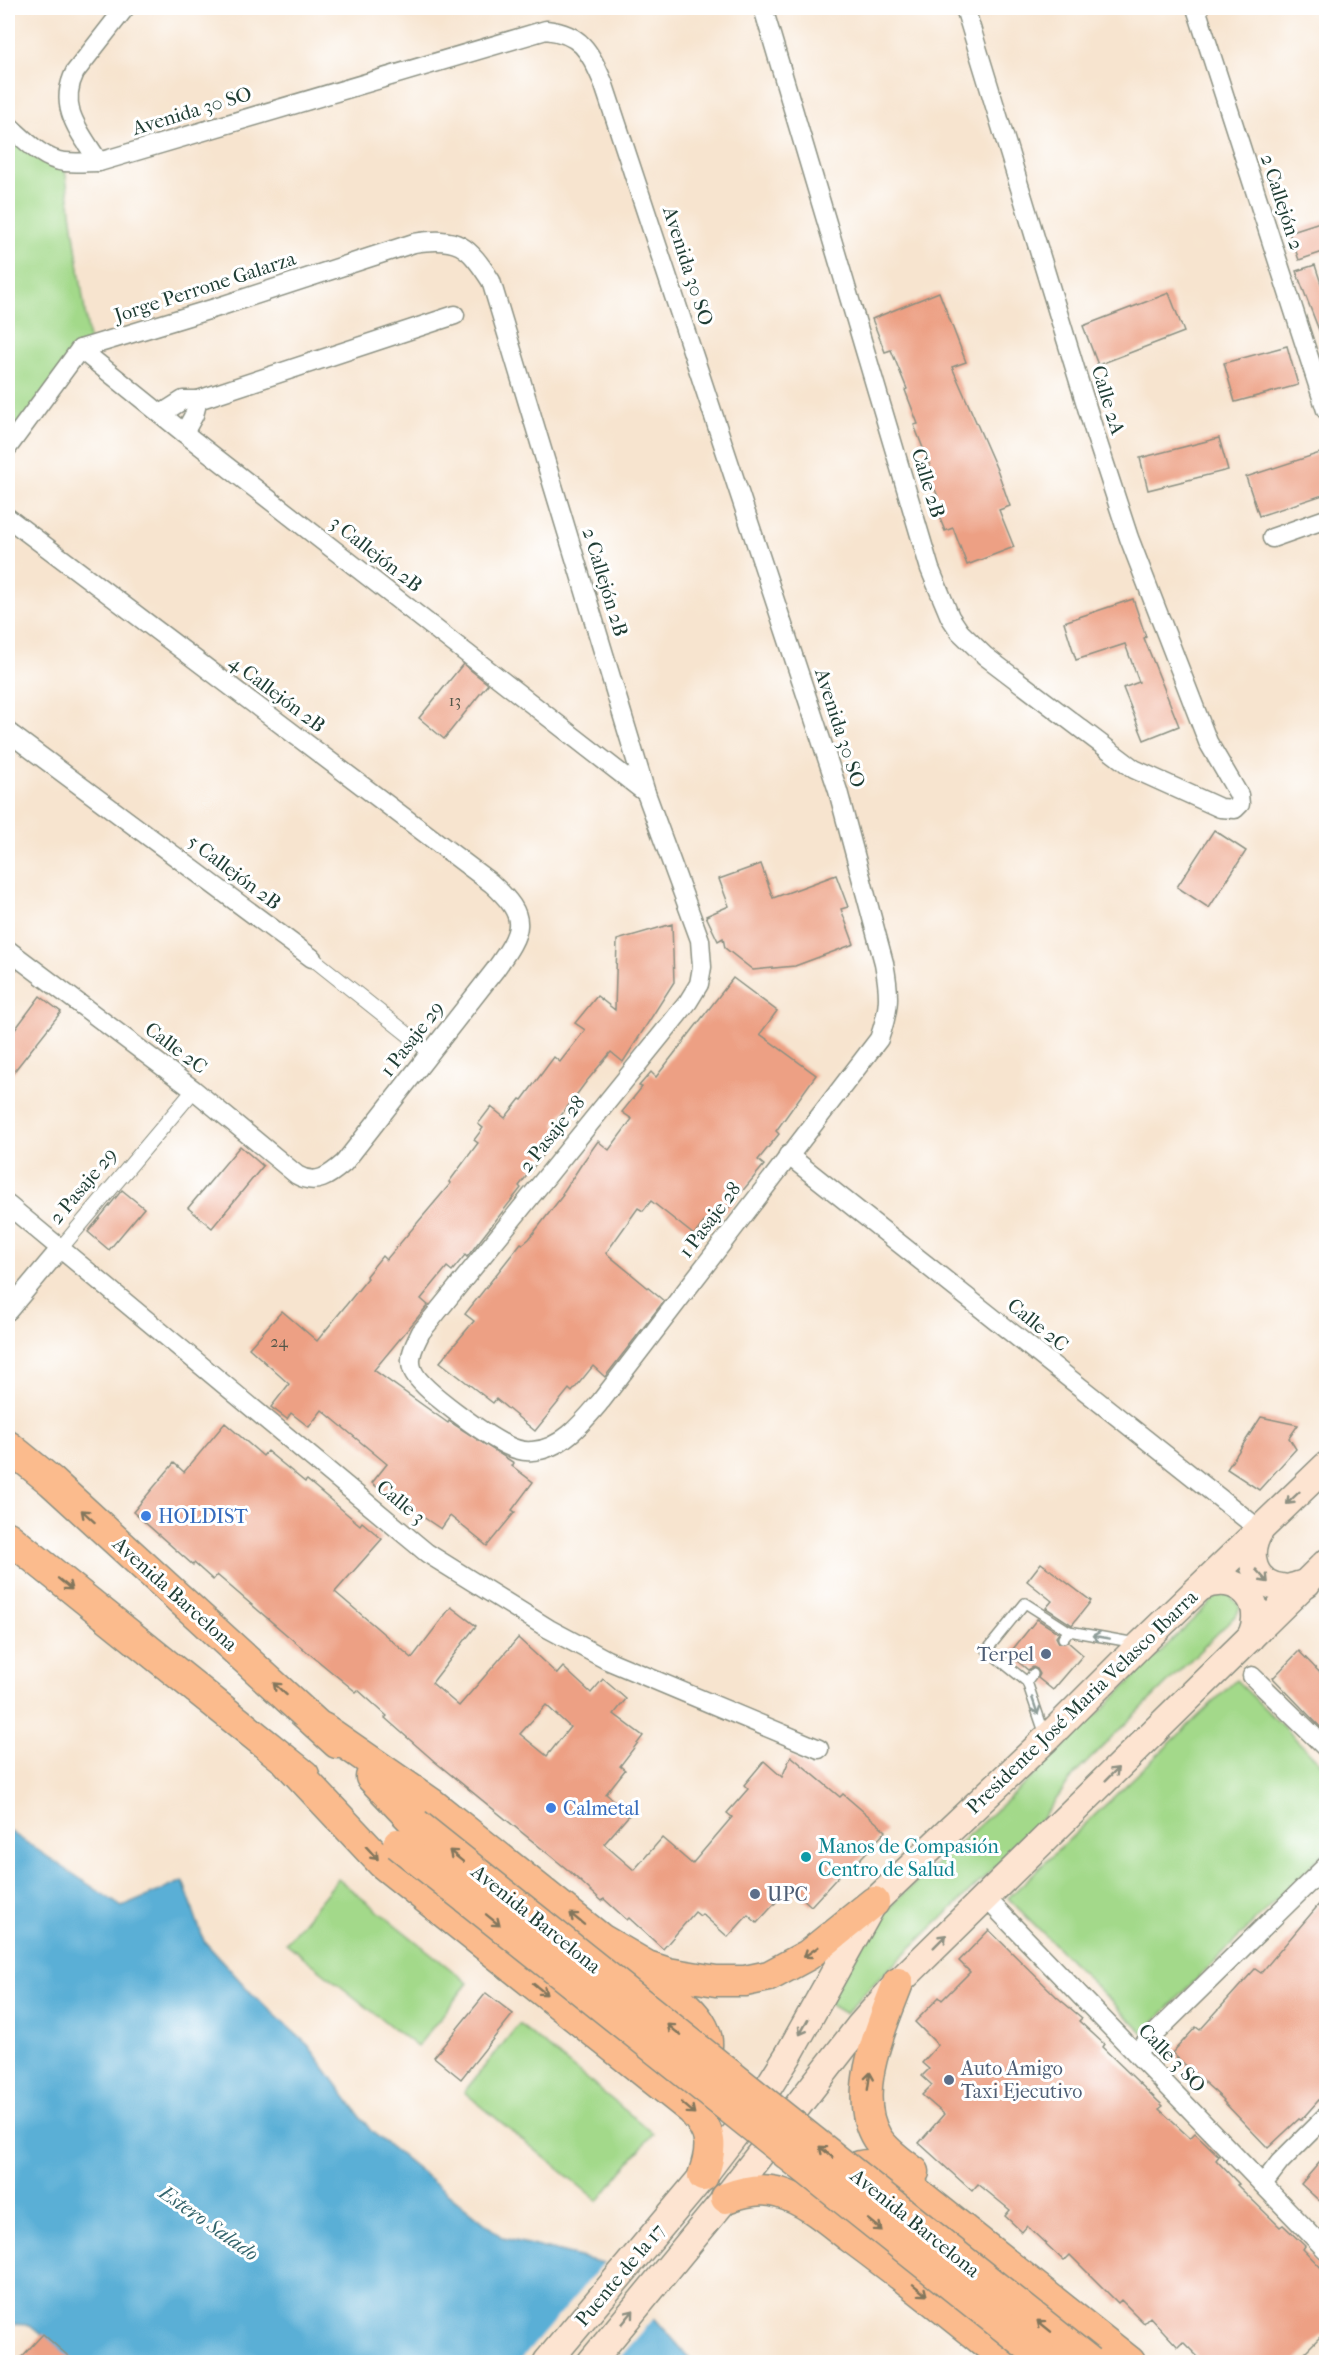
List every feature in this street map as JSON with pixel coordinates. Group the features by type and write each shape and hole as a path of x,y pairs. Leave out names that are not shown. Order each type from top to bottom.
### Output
{"main road":[{"name":"Avenida Barcelona","path":"8,1446 51,1482 323,1728 407,1834 1048,2362"},
{"name":"Presidente José Maria Velasco Ibarra","path":"698,2182 755,2108 785,2060 874,1902 1046,1739 1326,1466"},
{"path":"1260,1530 1252,1548 1251,1558 1260,1576 1277,1587 1287,1588 1307,1583"},
{"name":"Avenida Barcelona","path":"8,1537 289,1764 407,1834 1090,2362"},
{"path":"721,2203 859,2027 898,1983 1326,1563"},
{"path":"1201,1587 1210,1582 1230,1582 1246,1592 1256,1610 1256,1620 1250,1638"},
{"path":"323,1728 431,1803 690,2010 708,2037 708,2048 702,2063 682,2080 659,2079 643,2071"},
{"path":"289,1764 382,1863 692,2110 704,2124 709,2137 710,2149 698,2182"},
{"path":"601,1939 647,1966 668,1973 716,1981 745,1981 769,1976 808,1955 874,1902"},
{"path":"898,1983 874,2048 866,2099 872,2126 886,2149 960,2211 1012,2268"},
{"path":"848,2235 835,2208 834,2192 842,2178 854,2169 866,2165 881,2167 895,2175 1130,2362"},
{"name":"Puente de la 17","path":"547,2362 698,2182"},
{"path":"721,2203 740,2192 756,2190 779,2193 803,2203 822,2214 1009,2362"},
{"name":"Puente de la 17","path":"591,2362 721,2203"}],"street":[{"path":"99,162 76,125 68,106 69,83 125,8"},
{"name":"Calle 2B","path":"763,8 930,569 950,617 960,632 985,656 1134,770 1227,810 1238,807 1241,800 1239,795"},
{"name":"Calle 2A","path":"965,8 1129,538 1208,742 1239,795"},
{"name":"2 Callejón 2","path":"1196,8 1326,410"},
{"name":"Avenida 30 SO","path":"8,125 42,153 55,160 99,162 546,30 562,31 577,39 590,52 603,82 838,791 884,963 889,991"},
{"name":"Jorge Perrone Galarza","path":"80,349 414,243 435,239 450,240 460,244"},
{"name":"2 Callejón 2B","path":"460,244 477,260 491,281 646,793 700,940"},
{"path":"161,414 183,400 198,400 455,315"},
{"path":"8,447 80,349"},
{"name":"3 Callejón 2B","path":"80,349 184,433 646,793"},
{"path":"184,433 192,419 198,400"},
{"name":"4 Callejón 2B","path":"8,518 491,883 516,908"},
{"path":"1272,538 1326,519"},
{"name":"5 Callejón 2B","path":"8,732 312,958 430,1052"},
{"name":"1 Pasaje 29","path":"316,1180 326,1178 344,1163 508,952 519,924 516,908"},
{"name":"2 Pasaje 28","path":"534,1451 520,1450 506,1445 436,1398 413,1371 411,1360 413,1347 421,1332 688,1002 699,984 702,967 700,940"},
{"name":"Calle 2C","path":"8,950 194,1090 297,1175 305,1179 316,1180"},
{"name":"1 Pasaje 28","path":"534,1451 552,1446 581,1424 879,1039 888,1015 889,991"},
{"name":"2 Pasaje 29","path":"8,1311 194,1090"},
{"name":"Calle 2C","path":"788,1155 1260,1530"},
{"name":"Calle 3","path":"8,1206 427,1553 549,1629 607,1660 819,1749"},
{"path":"1252,1676 1326,1748"},
{"path":"1136,2052 1326,1866"},
{"name":"Calle 3 SO","path":"986,1897 1326,2250"},
{"path":"1263,2184 1280,2162 1326,2115"}],"lane":[{"path":"1046,1739 1027,1682 987,1650 1025,1603 1066,1635 1141,1644"},
{"path":"1010,1668 1016,1660"},
{"path":"1027,1682 1033,1674"}],"green space":[{"path":"8,125 64,162 90,347 8,450"},
{"path":"1227,1591 1240,1607 1237,1614 1074,1775 1033,1831 865,1992 846,2014 826,2002 876,1924 899,1898 1052,1759 1221,1592"},
{"path":"1236,1680 1326,1769 1326,1850 1143,2033 1008,1898"},
{"path":"338,1879 468,1983 417,2047 286,1943"},
{"path":"519,2024 653,2133 598,2201 464,2092"}],"water":[{"name":"Estero Salado","path":"8,1830 122,1907 183,1881 204,1941 253,1995 308,2045 371,2131 503,2238 607,2264 693,2362 74,2362 30,2325 8,2324"}],"pier":[{"path":"606,2260 657,2315 616,2362 519,2362"}],"building":[{"path":"1326,220 1326,251 1299,260 1289,232"},
{"path":"1315,265 1326,299 1326,343 1324,343 1296,271"},
{"path":"939,292 966,362 952,367 998,472 1010,506 999,510 1014,547 967,565 953,528 945,531 932,499 938,497 926,467 930,466 914,425 918,424 905,390 907,389 891,350 885,352 872,319"},
{"path":"1169,293 1184,332 1098,365 1083,326"},
{"path":"1287,346 1298,385 1235,402 1224,363"},
{"path":"1219,438 1228,470 1148,490 1140,458"},
{"path":"1326,451 1326,494 1259,516 1246,477"},
{"path":"1133,599 1146,637 1144,638 1179,726 1144,740 1123,688 1139,682 1125,644 1076,660 1064,622"},
{"path":"463,664 488,684 444,739 419,718"},
{"path":"1214,830 1246,851 1209,908 1177,887"},
{"path":"761,864 773,898 836,875 848,907 841,909 854,944 795,966 753,970 725,948 723,938 718,941 706,916 729,906 719,879"},
{"path":"672,924 674,982 623,1062 611,1052 586,1082 554,1125 559,1129 542,1150 545,1152 519,1186 521,1188 467,1257 465,1255 452,1271 447,1267 421,1299 428,1305 374,1370 448,1423 449,1421 514,1463 512,1466 533,1482 512,1510 515,1512 487,1546 450,1516 441,1529 399,1501 397,1504 372,1483 387,1464 322,1410 309,1427 291,1413 287,1419 271,1407 289,1384 249,1348 282,1311 317,1341 368,1278 366,1276 382,1256 386,1260 451,1183 449,1182 478,1143 474,1140 483,1128 478,1124 491,1107 505,1118 520,1099 522,1100 554,1057 560,1062 585,1030 575,1023 597,996 615,1010 617,940"},
{"path":"733,978 777,1011 760,1034 816,1075 776,1131 779,1134 758,1160 764,1165 725,1212 717,1206 694,1235 651,1201 643,1211 638,1208 606,1253 664,1301 605,1377 593,1366 572,1392 569,1389 535,1431 496,1399 493,1403 440,1362 474,1321 465,1314 521,1243 529,1239 563,1195 598,1141 609,1150 632,1119 622,1112 642,1087 639,1086 651,1072 656,1077"},
{"path":"40,996 61,1012 8,1079 8,1039"},
{"path":"240,1146 263,1166 212,1228 188,1208"},
{"path":"122,1190 144,1208 109,1250 88,1232"},
{"path":"1261,1417 1298,1425 1289,1438 1296,1449 1259,1490 1227,1469"},
{"path":"225,1423 263,1456 267,1451 305,1482 307,1480 360,1525 362,1522 382,1539 335,1592 412,1658 451,1607 476,1626 432,1683 459,1706 518,1638 557,1674 563,1667 591,1693 603,1679 626,1699 614,1714 643,1736 620,1766 625,1770 606,1794 630,1814 604,1844 634,1870 662,1838 692,1864 732,1817 727,1813 748,1789 744,1785 764,1761 782,1777 791,1756 840,1797 843,1794 886,1831 849,1871 846,1868 811,1906 790,1887 757,1923 748,1915 728,1937 702,1914 700,1916 695,1912 663,1949 629,1918 627,1920 604,1899 602,1901 568,1870 434,1761 385,1718 387,1716 358,1690 356,1692 217,1575 213,1580 194,1563 193,1565 133,1512 174,1463 184,1472","holes":["546,1705 570,1727 547,1756 520,1734"]},
{"path":"1041,1563 1091,1601 1072,1625 1046,1608 1052,1601 1027,1581"},
{"name":"Terpel","path":"1037,1619 1059,1633 1056,1637 1059,1643 1068,1642 1083,1655 1053,1690 1038,1678 1040,1674 1037,1669 1033,1667 1028,1670 1009,1654"},
{"path":"1299,1651 1326,1679 1326,1733 1273,1678"},
{"path":"1326,1896 1326,2092 1301,2120 1299,2119 1268,2148 1224,2100 1172,2053 1196,2027 1200,2030 1255,1969 1261,1973"},
{"path":"989,1930 1058,1998 1082,2018 1079,2021 1104,2044 1102,2047 1163,2106 1159,2109 1190,2138 1195,2133 1219,2156 1216,2160 1239,2184 1237,2185 1280,2227 1283,2225 1305,2246 1303,2249 1326,2273 1326,2331 1295,2362 1203,2362 1183,2342 1178,2347 1150,2317 1144,2323 1121,2300 1118,2303 1070,2255 1064,2261 1027,2226 1022,2232 1005,2216 1010,2210 978,2184 972,2191 919,2143 944,2114 922,2095 932,2085 922,2076 929,2069 922,2063 938,2045 915,2022 939,1997 942,2000 970,1972 959,1961"},
{"path":"486,1993 513,2014 461,2079 434,2057"},
{"path":"1326,2155 1326,2207 1301,2184"},
{"path":"43,2334 75,2362 17,2362"}],"place":[{"name":"HOLDIST","path":"146,1516"},
{"name":"Terpel","path":"1046,1654"},
{"name":"Calmetal","path":"551,1808"},
{"name":"Manos de Compasión Centro de Salud","path":"806,1857"},
{"name":"UPC","path":"755,1894"},
{"name":"Auto Amigo Taxi Ejecutivo","path":"949,2080"}]}
